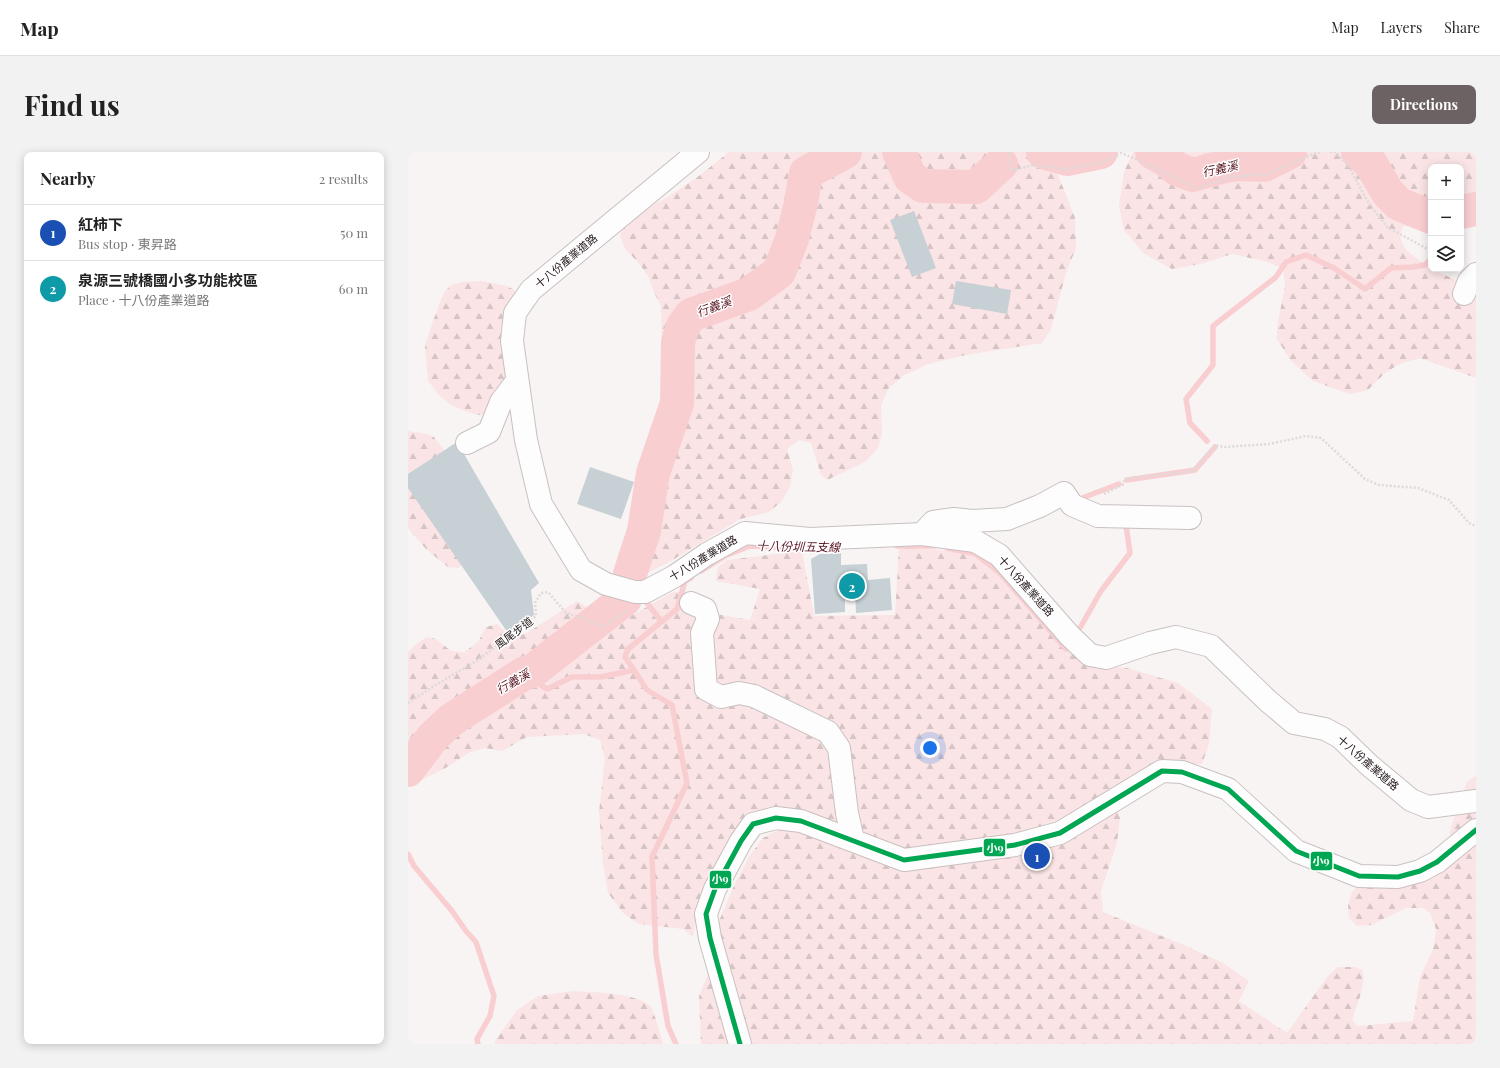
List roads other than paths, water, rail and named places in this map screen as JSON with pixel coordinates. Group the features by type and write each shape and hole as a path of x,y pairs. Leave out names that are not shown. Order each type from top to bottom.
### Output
{"street":[{"name":"十八份產業道路","path":"698,152 531,290 515,313 512,341 517,381 526,440 541,504 581,570 606,584 635,592 645,592 675,576 707,554 745,533 810,539 922,534 975,542 999,555 1070,636 1090,655 1106,658 1150,643 1176,637 1211,646 1268,701 1294,723 1325,729 1340,737 1369,765 1411,800 1428,807 1476,801"},
{"path":"1464,294 1469,281 1476,274"},
{"path":"467,442 489,432 501,402 517,381"},
{"path":"922,534 933,522 954,519 972,521 1007,519 1040,506 1064,493 1072,506 1098,516 1190,518"},
{"path":"691,604 705,609 708,619 702,633 706,689 721,696 739,693 754,696 828,732 839,748 847,813 853,840"},
{"path":"740,1044 710,938 706,914 715,889 741,841 754,824 776,818 801,821 904,860 1015,845 1060,833 1162,771 1182,772 1228,789 1296,851 1359,876 1398,877 1420,870 1437,862 1476,830"}],"waterway":[{"name":"行義溪","path":"630,574 644,531 653,473 677,403 678,342 683,326 691,315 749,294 779,272 792,239 801,203 806,173 845,152"},
{"name":"行義溪","path":"899,152 910,177 923,186 976,187 1001,164"},
{"name":"行義溪","path":"1043,152 1067,159 1101,152"},
{"name":"行義溪","path":"1152,152 1165,159 1177,169 1193,175 1225,166 1241,164 1264,165 1290,152"},
{"name":"行義溪","path":"1358,152 1371,164 1388,193 1399,204 1428,216"},
{"name":"行義溪","path":"1464,211 1476,209"},
{"name":"十八份圳五支線","path":"1207,441 1190,423 1186,399 1213,365 1213,326 1276,277 1286,262 1306,255 1334,268 1365,289 1391,268 1413,267 1425,265 1428,262"},
{"name":"十八份圳五支線","path":"1127,480 1195,470 1215,447"},
{"name":"十八份圳五支線","path":"1082,498 1119,484"},
{"name":"十八份圳五支線","path":"1080,628 1101,591 1130,553 1126,525 1123,524"},
{"name":"十八份圳五支線","path":"701,571 727,555 750,546 796,548"},
{"name":"十八份圳五支線","path":"897,546 934,546"},
{"name":"十八份圳五支線","path":"947,548 976,554 1000,573 1066,649"},
{"name":"十八份圳五支線","path":"523,674 547,689 572,677 601,677 634,670 625,657 628,649 677,609 685,581 691,578"},
{"name":"行義溪","path":"408,770 433,737 451,720 523,674 534,670 625,599"},
{"path":"647,603 661,621"},
{"path":"634,670 647,690 672,705 687,783 652,857 656,954 668,1026 676,1044"},
{"name":"十八份圳五支線","path":"408,854 414,866 476,942 494,996 490,1016 477,1039 478,1044"}],"place":[{"name":"泉源三號橋國小多功能校區","path":"852,586"},
{"name":"紅柿下","path":"1037,856"}]}
